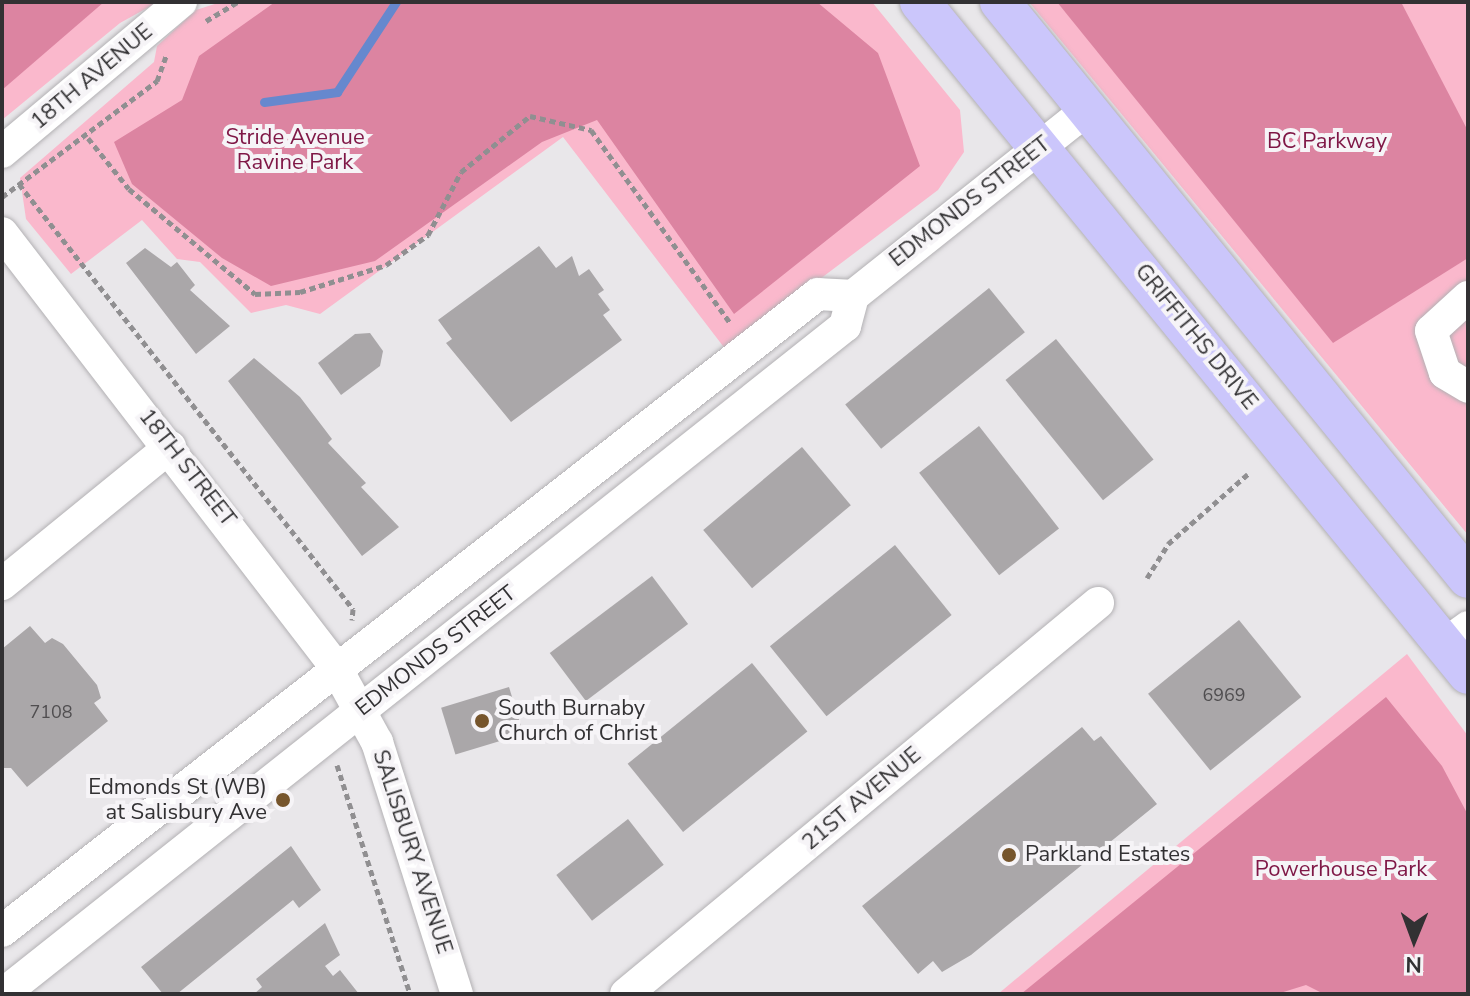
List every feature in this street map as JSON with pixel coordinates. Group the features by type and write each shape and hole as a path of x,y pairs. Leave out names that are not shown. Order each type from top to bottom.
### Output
{"main road":[{"name":"GRIFFITHS DRIVE","path":"920,2 1463,657"},
{"path":"1000,2 1468,578"}],"street":[{"name":"18TH AVENUE","path":"2,152 188,15"},
{"name":"EDMONDS STREET","path":"3,994 845,326 853,296 1088,109"},
{"name":"18TH STREET","path":"2,233 170,447 335,666 361,712"},
{"path":"2,931 335,666 818,294 853,296"},
{"path":"1468,297 1431,331 1445,373 1468,387"},
{"path":"2,584 170,447"},
{"name":"21ST AVENUE","path":"634,992 1098,603"},
{"name":"SALISBURY AVENUE","path":"361,712 457,994"}],"path":[{"path":"188,15 238,2"},
{"path":"2,197 88,138 157,81 177,44"},
{"path":"88,138 129,189 255,294 300,292 386,265 428,235 461,172 530,116 591,130 730,323"},
{"path":"19,184 353,609"},
{"path":"1147,578 1168,544 1248,474"},
{"path":"340,771 410,994"}],"green space":[{"path":"2,2 158,2 120,23 2,120"},
{"path":"2,2 104,2 2,90"},
{"name":"Stride Avenue Ravine Park","path":"221,2 872,2 960,110 964,152 938,190 726,350 563,137 320,314 286,305 251,313 200,262 177,259 142,220 71,274 26,219 20,178 154,62 157,46 196,10"},
{"name":"Stride Avenue Ravine Park","path":"275,2 817,2 878,53 920,166 734,314 597,120 542,142 375,261 271,286 222,258 132,184 114,142 182,100 199,56"},
{"name":"BC Parkway","path":"1029,2 1468,2 1468,535 1138,134"},
{"name":"BC Parkway","path":"1057,2 1401,2 1468,131 1468,258 1333,343"},
{"name":"Powerhouse Park","path":"1407,654 1468,736 1468,994 998,994"},
{"name":"Powerhouse Park","path":"1386,697 1442,766 1468,815 1468,994 1324,994 1306,985 1277,994 1021,994"}],"building":[{"path":"539,246 556,268 572,256 579,276 589,269 604,290 598,294 610,310 603,315 622,340 511,422 446,343 452,339 438,320"},
{"path":"145,248 171,267 177,262 195,285 190,290 230,326 196,354 126,263"},
{"path":"989,288 1025,332 881,449 845,404"},
{"path":"370,333 383,351 380,366 341,395 318,363 355,334"},
{"path":"1056,339 1154,459 1103,500 1005,380"},
{"path":"254,358 300,397 332,439 328,443 366,483 361,487 399,527 362,556 228,381"},
{"path":"979,426 1059,528 999,575 919,473"},
{"path":"802,447 851,505 752,588 703,530"},
{"path":"895,545 952,615 827,716 770,646"},
{"path":"652,576 688,624 586,701 550,653"},
{"path":"1239,620 1301,697 1210,771 1148,694"},
{"path":"30,626 45,643 52,638 63,644 97,685 101,698 94,703 108,721 27,787 11,768 2,768 2,649"},
{"path":"752,663 807,731 683,832 628,764"},
{"name":"South Burnaby Church of Christ","path":"509,687 523,734 455,755 441,708"},
{"name":"Parkland Estates","path":"1082,727 1094,741 1101,736 1157,804 971,955 942,972 933,961 918,974 862,906"},
{"path":"628,819 664,865 592,921 556,875"},
{"path":"291,846 321,890 299,908 293,900 177,994 163,994 141,967"},
{"path":"325,923 340,955 325,966 333,976 340,970 359,994 254,994 262,987 256,979"}],"waterway":[{"path":"264,102 337,92 396,2"}],"place":[{"name":"South Burnaby Church of Christ","path":"482,721"},
{"name":"Edmonds St (WB) at Salisbury Ave","path":"283,800"},
{"name":"Parkland Estates","path":"1009,855"}]}
